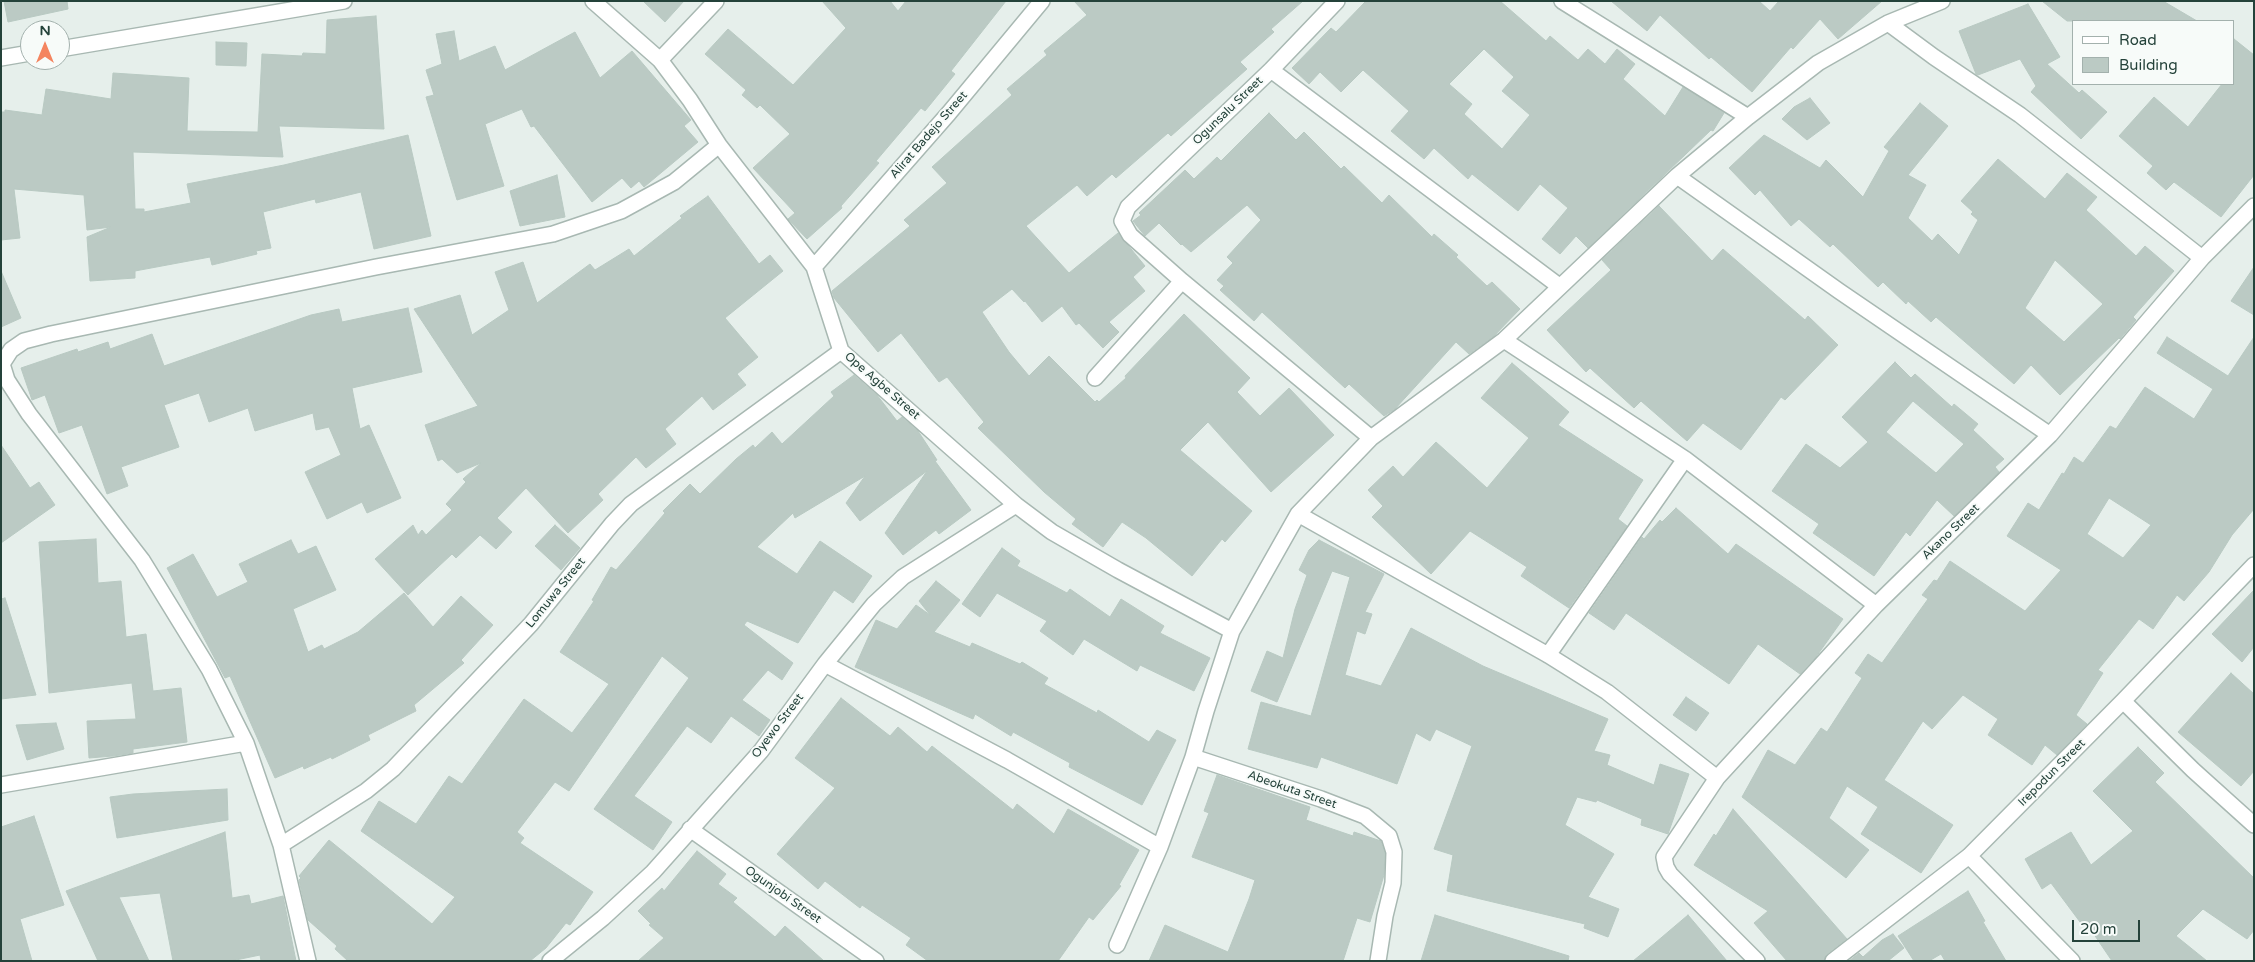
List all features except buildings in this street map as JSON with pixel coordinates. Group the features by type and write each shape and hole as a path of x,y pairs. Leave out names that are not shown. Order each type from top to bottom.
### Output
{"street":[{"path":"70,47 344,1"},
{"name":"Ope Agbe Street","path":"593,1 660,60 690,100 719,145 814,267 840,351 1016,505 1052,532 1232,631"},
{"path":"660,60 716,1"},
{"name":"Alirat Badejo Street","path":"814,267 949,113 1042,1"},
{"name":"Ogunsalu Street","path":"1182,281 1130,235 1122,221 1128,207 1271,70 1337,1"},
{"path":"1562,1 1748,117"},
{"path":"1117,945 1160,847 1193,757 1232,631 1298,514 1371,438 1504,340 1677,176 1748,117 1818,63 1888,23 1942,1"},
{"path":"1888,23 2020,116 2202,258"},
{"path":"1,58 20,55"},
{"path":"1271,70 1559,286"},
{"path":"308,961 281,845 246,743 209,669 142,560 29,414 7,380 2,364 11,350 24,341 50,334 395,263 554,234 628,207 674,182 719,145"},
{"path":"1677,176 1839,291 2050,435"},
{"name":"Akano Street","path":"1757,961 1670,874 1664,857 1717,778 1876,605 2050,435 2202,258 2254,206"},
{"path":"1095,378 1182,281 1371,438"},
{"path":"1504,340 1685,459 1876,605"},
{"name":"Lomuwa Street","path":"281,845 366,791 393,769 531,624 612,524 631,504 840,351"},
{"path":"1548,655 1685,459"},
{"name":"Oyewo Street","path":"550,961 603,918 653,872 761,751 825,664 874,604 903,577 1016,505"},
{"path":"1298,514 1548,655 1607,692 1717,778"},
{"name":"Irepodun Street","path":"1833,961 1969,856 2123,701 2254,565"},
{"path":"825,664 1007,760 1160,847"},
{"path":"2123,701 2193,770 2254,825"},
{"path":"1,785 246,743"},
{"name":"Abeokuta Street","path":"1193,757 1321,798 1365,816 1388,836 1394,852 1393,883 1385,916 1378,961"},
{"name":"Ogunjobi Street","path":"690,830 876,961"},
{"path":"1969,856 2072,961"}]}
